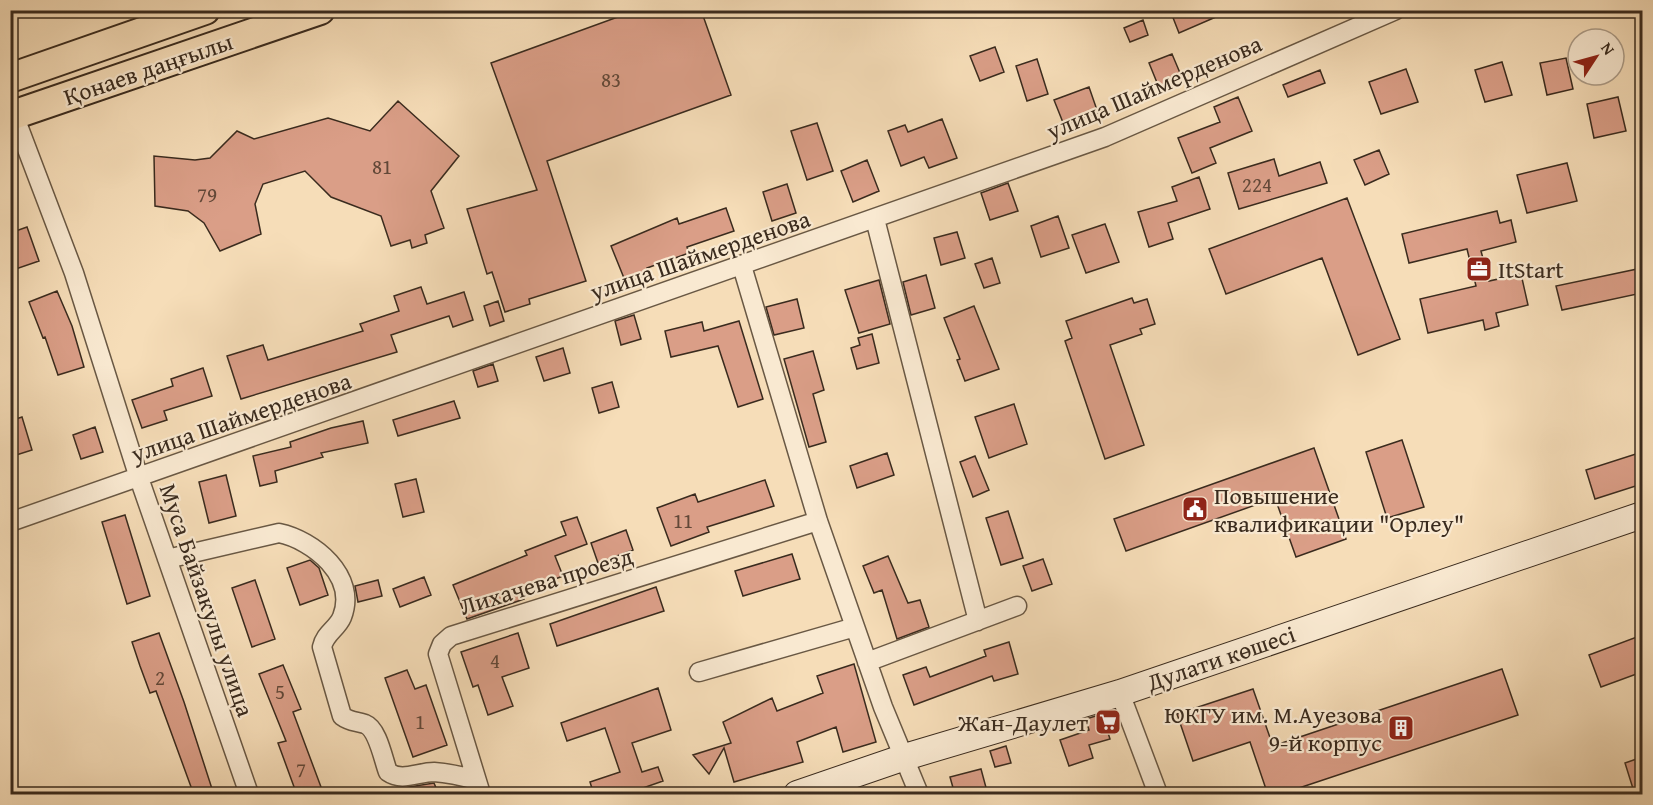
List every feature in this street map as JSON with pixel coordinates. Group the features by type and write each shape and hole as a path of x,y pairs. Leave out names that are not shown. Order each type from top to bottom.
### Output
{"main road":[{"path":"10,78 205,10"},
{"name":"Қонаев даңғылы","path":"12,115 320,10"},
{"name":"Дулати көшесі","path":"797,795 905,757 1120,693 1642,515"}],"street":[{"name":"улица Шаймерденова","path":"10,522 1105,138 1396,10"},
{"name":"Муса Байзакулы улица","path":"12,115 74,273 139,478 249,795"},
{"path":"875,219 978,621"},
{"path":"742,266 818,521 883,707 919,795"},
{"name":"Лихачева проезд","path":"478,787 438,654 442,644 451,636 818,521"},
{"path":"167,559 279,533 296,536 315,547 338,576 344,593 345,608 341,620 324,637 322,647 342,716 350,721 366,724 373,729 388,772 393,776 431,772 478,787"},
{"path":"867,662 1017,606"},
{"path":"699,672 855,627"},
{"path":"1120,693 1158,795"}],"building":[{"path":"637,10 701,10 731,95 547,161 586,281 529,299 530,304 505,312 492,272 487,274 467,209 537,190 491,63"},
{"path":"1170,10 1232,10 1179,33"},
{"path":"1143,20 1148,35 1130,42 1124,28"},
{"path":"995,47 1004,72 980,81 970,56"},
{"path":"1172,54 1183,80 1160,90 1149,63"},
{"path":"1566,58 1566,87 1573,89 1547,95 1540,63"},
{"path":"1037,59 1048,94 1027,101 1016,66"},
{"path":"1502,62 1512,95 1485,102 1475,70"},
{"path":"1406,69 1418,102 1381,114 1369,82"},
{"path":"1320,70 1325,83 1288,97 1283,85"},
{"path":"1089,87 1098,113 1064,125 1054,100"},
{"path":"1238,97 1252,131 1210,148 1216,163 1192,173 1178,138 1220,122 1214,107"},
{"path":"1618,97 1626,131 1594,138 1587,104"},
{"path":"398,101 459,156 431,191 444,228 425,235 427,243 412,248 410,240 391,246 381,216 331,197 305,171 263,184 255,204 261,234 220,251 204,223 188,211 155,206 154,156 195,160 210,158 237,131 254,139 328,118 370,131"},
{"path":"942,119 957,158 929,168 924,157 901,166 888,131 905,125 908,132"},
{"path":"817,123 833,171 807,180 791,131"},
{"path":"1379,150 1389,174 1365,185 1354,160"},
{"path":"1274,159 1279,176 1320,162 1327,183 1239,209 1228,173"},
{"path":"867,160 879,191 853,202 841,171"},
{"path":"1567,163 1577,201 1527,213 1517,175"},
{"path":"1199,177 1210,209 1168,223 1173,239 1149,247 1138,212 1177,201 1172,187"},
{"path":"1008,183 1018,211 990,220 981,193"},
{"path":"787,184 796,213 772,221 763,192"},
{"path":"1347,198 1400,339 1358,355 1322,258 1226,294 1209,249"},
{"path":"726,208 734,231 687,247 689,253 647,268 649,274 626,283 611,246 677,218 679,224"},
{"name":"ItStart","path":"1497,211 1500,223 1511,220 1516,242 1481,251 1489,281 1521,274 1528,305 1496,313 1499,326 1485,330 1483,320 1428,333 1420,299 1476,286 1467,249 1409,263 1402,234"},
{"path":"1058,216 1069,248 1041,257 1031,226"},
{"path":"1105,224 1119,262 1086,273 1072,235"},
{"path":"27,227 39,261 10,271 10,233"},
{"path":"957,232 965,258 941,265 934,238"},
{"path":"992,258 1000,283 984,288 975,264"},
{"path":"1642,268 1642,293 1562,310 1556,286"},
{"path":"926,275 935,308 911,315 903,282"},
{"path":"879,280 890,324 859,333 845,290"},
{"path":"421,287 427,304 464,292 473,320 453,327 449,316 391,335 397,352 241,399 227,356 263,345 268,360 363,331 360,324 399,311 394,296"},
{"path":"57,291 72,326 84,367 58,375 45,337 43,338 29,302"},
{"path":"1132,298 1134,303 1147,299 1155,324 1140,329 1142,334 1110,345 1144,445 1105,459 1065,341 1072,338 1066,321"},
{"path":"797,299 804,328 774,335 766,307"},
{"path":"498,301 504,321 490,326 484,306"},
{"path":"974,306 999,369 965,381 957,360 960,359 944,318"},
{"path":"634,315 641,339 621,345 615,321"},
{"path":"739,321 763,399 738,407 718,346 671,357 665,331 702,322 704,331"},
{"path":"872,334 879,363 857,369 851,348 860,345 858,338"},
{"path":"563,348 570,373 544,381 536,357"},
{"path":"813,351 824,390 813,394 826,442 809,447 784,359"},
{"path":"493,364 498,381 478,387 473,371"},
{"path":"203,368 212,396 164,411 167,420 142,428 132,400 173,386 171,379"},
{"path":"612,382 619,407 599,413 592,388"},
{"path":"454,401 460,418 398,436 393,420"},
{"path":"1014,404 1027,444 989,458 975,417"},
{"path":"22,417 32,450 10,457 10,421"},
{"path":"363,421 368,443 321,453 323,457 275,471 277,482 260,486 253,456 291,447 290,442 331,428"},
{"path":"95,427 103,452 81,459 73,435"},
{"path":"1402,440 1424,507 1387,518 1366,452"},
{"name":"Повышение квалификации \"Орлеу\"","path":"1314,448 1346,539 1296,557 1275,498 1126,551 1114,519"},
{"path":"1642,452 1642,484 1595,499 1586,470"},
{"path":"887,453 894,475 857,488 850,466"},
{"path":"975,456 989,490 973,497 960,462"},
{"path":"226,475 236,516 209,523 199,482"},
{"path":"416,479 424,512 403,517 395,484"},
{"path":"765,480 774,506 707,527 709,532 671,546 657,508 695,494 698,502"},
{"path":"1008,511 1023,558 1001,565 986,518"},
{"path":"125,515 150,596 127,604 102,522"},
{"path":"577,517 587,544 555,556 563,576 521,592 524,599 467,619 453,585 527,555 525,551 566,535 561,522"},
{"path":"626,530 633,550 598,563 591,543"},
{"path":"792,554 800,579 743,596 735,571"},
{"path":"888,556 908,603 920,600 929,627 897,639 882,590 874,593 863,566"},
{"path":"1043,559 1052,584 1032,591 1023,566"},
{"path":"310,560 319,568 328,595 300,605 287,568"},
{"path":"424,577 431,595 400,607 393,589"},
{"path":"255,580 275,639 252,647 232,588"},
{"path":"378,580 382,596 358,602 355,586"},
{"path":"656,587 664,611 557,646 550,624"},
{"path":"159,633 214,795 194,795 156,691 150,693 140,666 132,642"},
{"path":"518,633 529,668 502,677 513,706 488,715 478,685 473,687 461,652"},
{"path":"1642,635 1642,672 1601,687 1589,655"},
{"path":"1009,642 1018,674 994,681 992,676 914,705 903,675 926,667 930,677 986,656 984,650"},
{"path":"854,664 876,742 843,752 836,727 797,742 803,762 734,782 724,748 709,774 693,755 731,743 723,722 772,698 777,711 823,693 817,676"},
{"path":"283,665 301,709 293,712 324,795 297,795 278,743 286,741 259,674"},
{"name":"ЮКГУ им. М.Ауезова 9-й корпус","path":"1502,669 1518,715 1290,791 1292,795 1268,795 1250,742 1193,761 1177,714 1253,689 1273,746"},
{"path":"407,670 415,689 426,685 447,745 413,757 385,678"},
{"path":"658,688 671,730 632,743 642,772 658,767 663,781 623,795 594,795 590,782 620,772 605,728 567,741 561,723"},
{"path":"1102,714 1110,739 1089,745 1093,758 1069,766 1060,740 1089,730 1086,719"},
{"path":"1006,746 1011,763 995,767 990,751"},
{"path":"1642,757 1642,795 1635,795 1625,763"},
{"path":"981,769 988,795 955,795 950,777"},
{"path":"434,783 439,795 397,795 396,791"}],"place":[{"name":"ItStart","path":"1479,269"},
{"name":"Повышение квалификации \"Орлеу\"","path":"1195,509"},
{"name":"Жан-Даулет","path":"1108,722"},
{"name":"ЮКГУ им. М.Ауезова 9-й корпус","path":"1401,728"}]}
